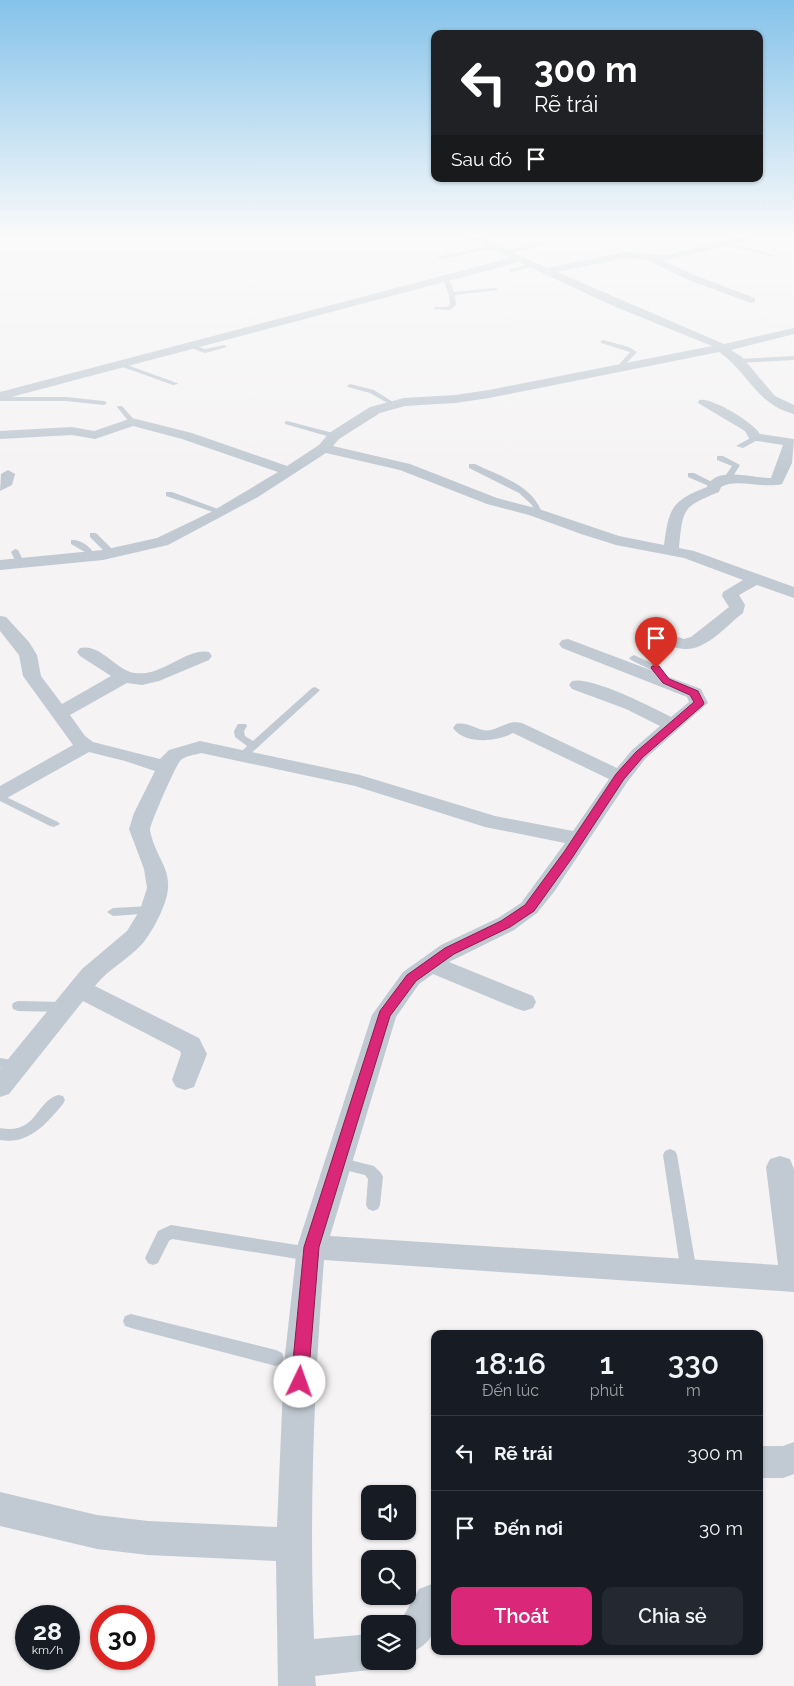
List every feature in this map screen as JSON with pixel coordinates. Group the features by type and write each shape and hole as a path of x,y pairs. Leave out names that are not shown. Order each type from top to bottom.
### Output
{"street":[{"path":"0,398 182,347 314,315"},
{"path":"644,315 722,348 739,362 770,399 794,410"},
{"path":"0,565 17,557 112,554 162,542 222,512 324,448 334,436 375,410 393,404 418,400 471,397 794,332"},
{"path":"704,403 750,428 753,436 757,438 794,443"},
{"path":"0,435 72,431 99,435 132,422 187,436 289,471"},
{"path":"671,550 676,511 680,503 714,489 721,482 777,481 786,463 789,446 794,443"},
{"path":"324,448 405,467 492,502 538,514 616,540 695,556 794,593"},
{"path":"0,487 6,482 8,474"},
{"path":"645,632 683,644 697,641 737,609 737,605 730,596 731,592 755,580"},
{"path":"4,629 23,646 28,655 32,676 70,732 86,746 131,756 166,768"},
{"path":"361,1654 307,1665 293,1545 290,1362 311,1250 384,1015 411,978 449,951 506,924 529,908 579,839 620,777 639,754 699,703 694,693 568,644"},
{"path":"86,652 125,676 143,678 160,676 203,656"},
{"path":"58,714 125,676"},
{"path":"578,685 633,705 673,725"},
{"path":"464,728 485,735 495,735 506,728 515,727 620,777"},
{"path":"0,796 86,746"},
{"path":"0,1087 9,1064 64,1007 90,974 135,937 152,910 158,888 155,869 139,829 144,813 169,760 176,754 200,747 248,751 360,781 492,822 579,839"},
{"path":"430,964 524,1002"},
{"path":"79,988 190,1045 194,1054 186,1080"},
{"path":"311,1250 794,1278 780,1167"},
{"path":"763,1462 783,1462 794,1458"},
{"path":"0,1509 97,1532 148,1538 293,1545"},
{"path":"416,1629 431,1604"}],"lane":[{"path":"604,342 627,348 634,352 618,368"},
{"path":"182,347 205,351 224,346"},
{"path":"182,347 196,353 199,356 197,357"},
{"path":"739,362 794,358"},
{"path":"119,364 175,384"},
{"path":"350,386 372,391 393,404"},
{"path":"0,398 66,398 104,403"},
{"path":"120,407 132,422"},
{"path":"287,423 334,436"},
{"path":"740,446 757,438"},
{"path":"691,476 721,482 736,466 720,458"},
{"path":"472,466 522,490 537,504 538,514"},
{"path":"169,494 222,512"},
{"path":"94,535 112,554"},
{"path":"74,542 89,551 91,556"},
{"path":"634,658 656,668 666,681"},
{"path":"242,726 239,732 240,737 248,751 315,690"},
{"path":"0,796 54,824"},
{"path":"114,912 152,910"},
{"path":"18,1006 64,1007"},
{"path":"0,1134 20,1135 37,1124 58,1100"},
{"path":"670,1155 689,1273"},
{"path":"338,1163 369,1170 376,1177 373,1206"},
{"path":"153,1258 164,1236 170,1232 311,1250"},
{"path":"131,1322 290,1362"}],"route":[{"path":"300,1382 311,1247 384,1015 411,978 449,951 506,924 529,908 546,887 620,777 639,754 699,703 694,693 666,681 656,668"}]}
